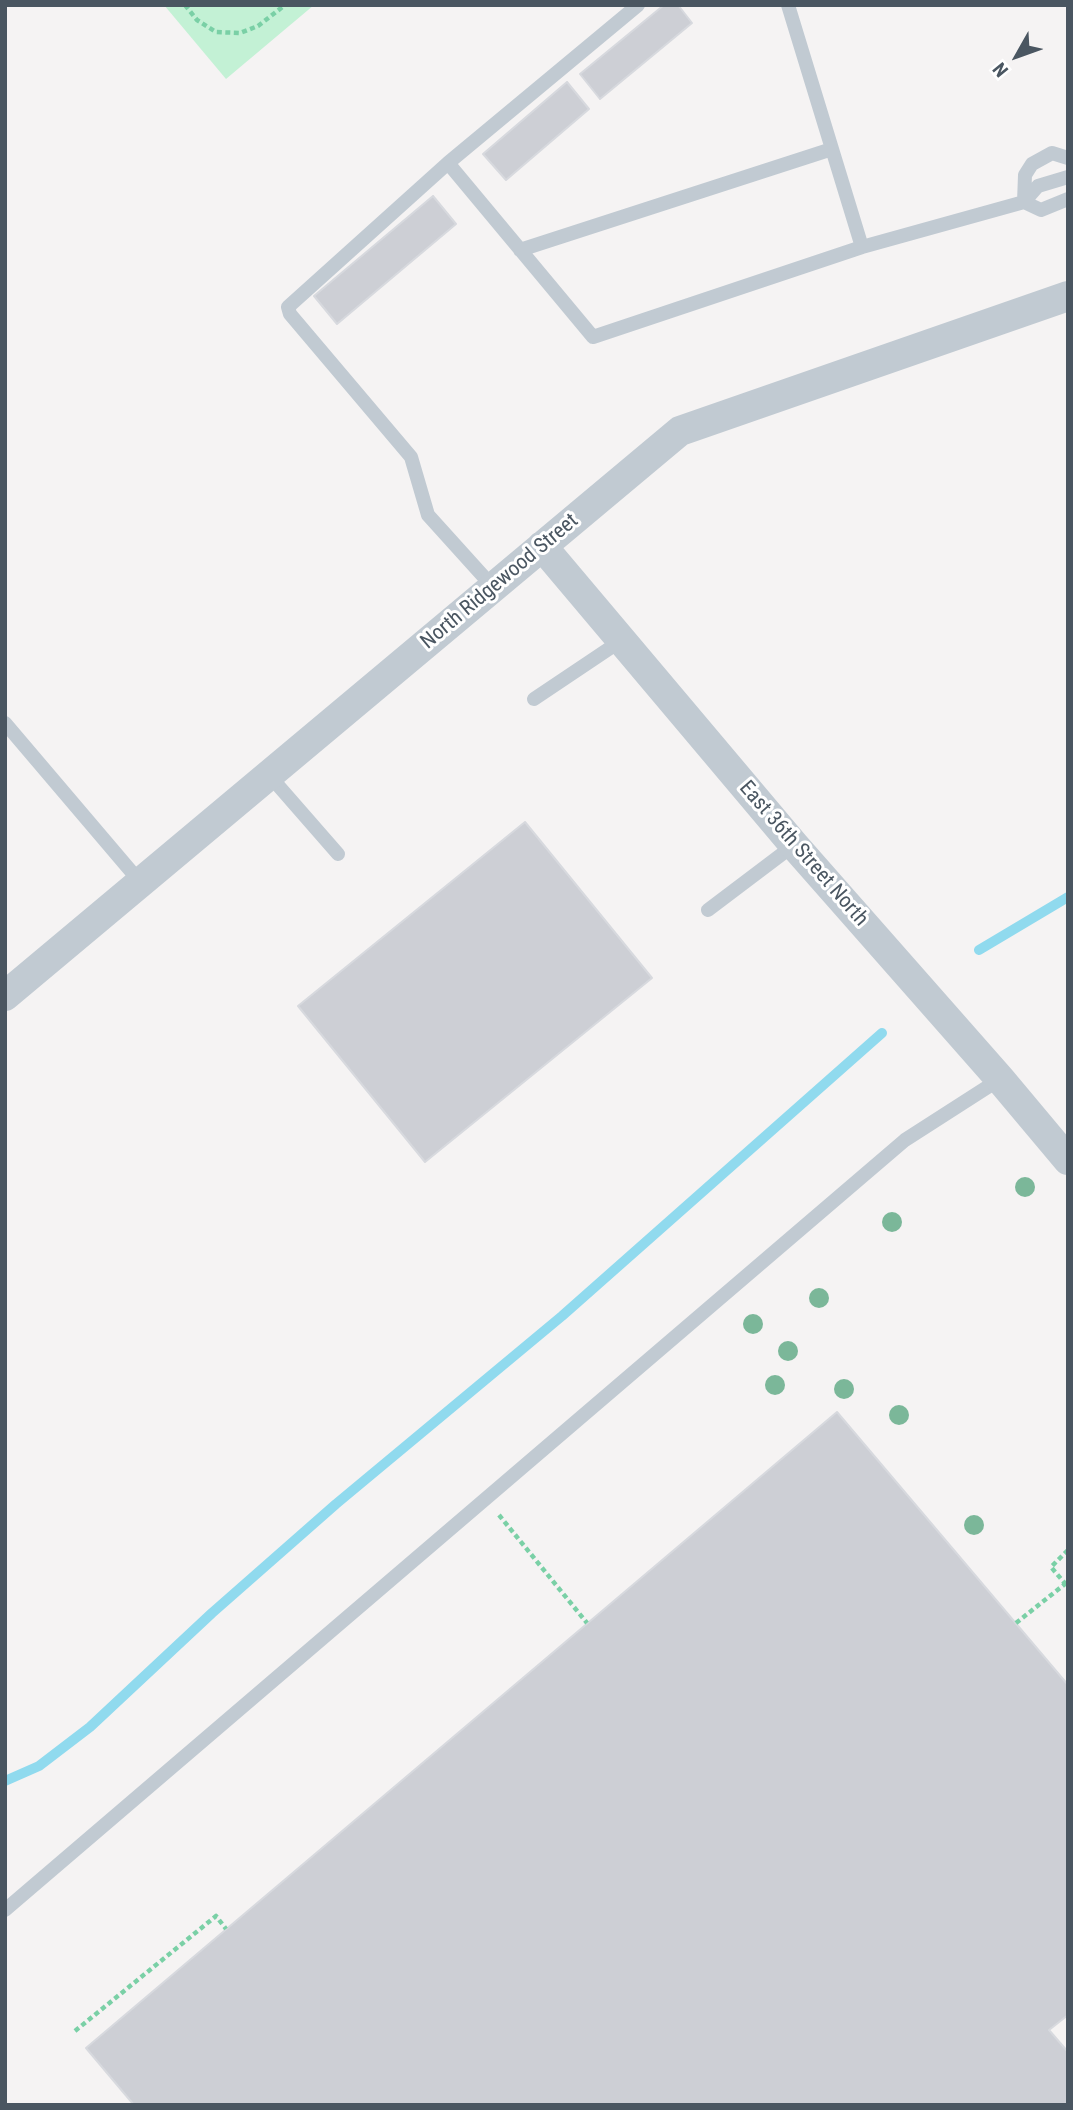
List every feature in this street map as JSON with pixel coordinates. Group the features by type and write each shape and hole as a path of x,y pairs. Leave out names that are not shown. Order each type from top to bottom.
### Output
{"street":[{"name":"North Ridgewood Street","path":"5,996 680,431 1068,296"},
{"name":"East 36th Street North","path":"542,546 794,845 1068,1160"}],"lane":[{"path":"493,587 428,515 411,457 290,314 288,307 449,163 638,5"},
{"path":"788,5 862,247"},
{"path":"520,250 832,149"},
{"path":"1024,202 1023,185 1031,164 1052,153 1068,158"},
{"path":"449,163 593,337 862,247 1024,202 1038,186 1068,177"},
{"path":"1024,202 1041,210 1068,200"},
{"path":"534,699 622,640"},
{"path":"5,723 141,883"},
{"path":"269,775 338,854"},
{"path":"708,910 794,845"},
{"path":"5,1910 905,1140 1000,1079"}],"path":[{"path":"185,5 197,20 216,32 240,33 258,26 285,5"},
{"path":"485,1499 587,1623"},
{"path":"1016,1623 1066,1585 1051,1567 1068,1550"},
{"path":"75,2031 216,1916 226,1929"}],"green space":[{"path":"164,5 314,5 226,79"}],"building":[{"path":"664,5 678,5 692,23 600,99 580,74"},
{"path":"567,82 589,109 506,180 483,154"},
{"path":"433,196 456,224 337,324 314,296"},
{"path":"525,822 652,978 425,1162 298,1006"},
{"path":"837,1412 1068,1685 1068,2015 1049,2030 1068,2052 1068,2105 134,2105 86,2048"}],"waterway":[{"path":"979,950 1068,897"},
{"path":"5,1781 39,1766 90,1727 212,1613 336,1504 562,1316 882,1033"}]}
